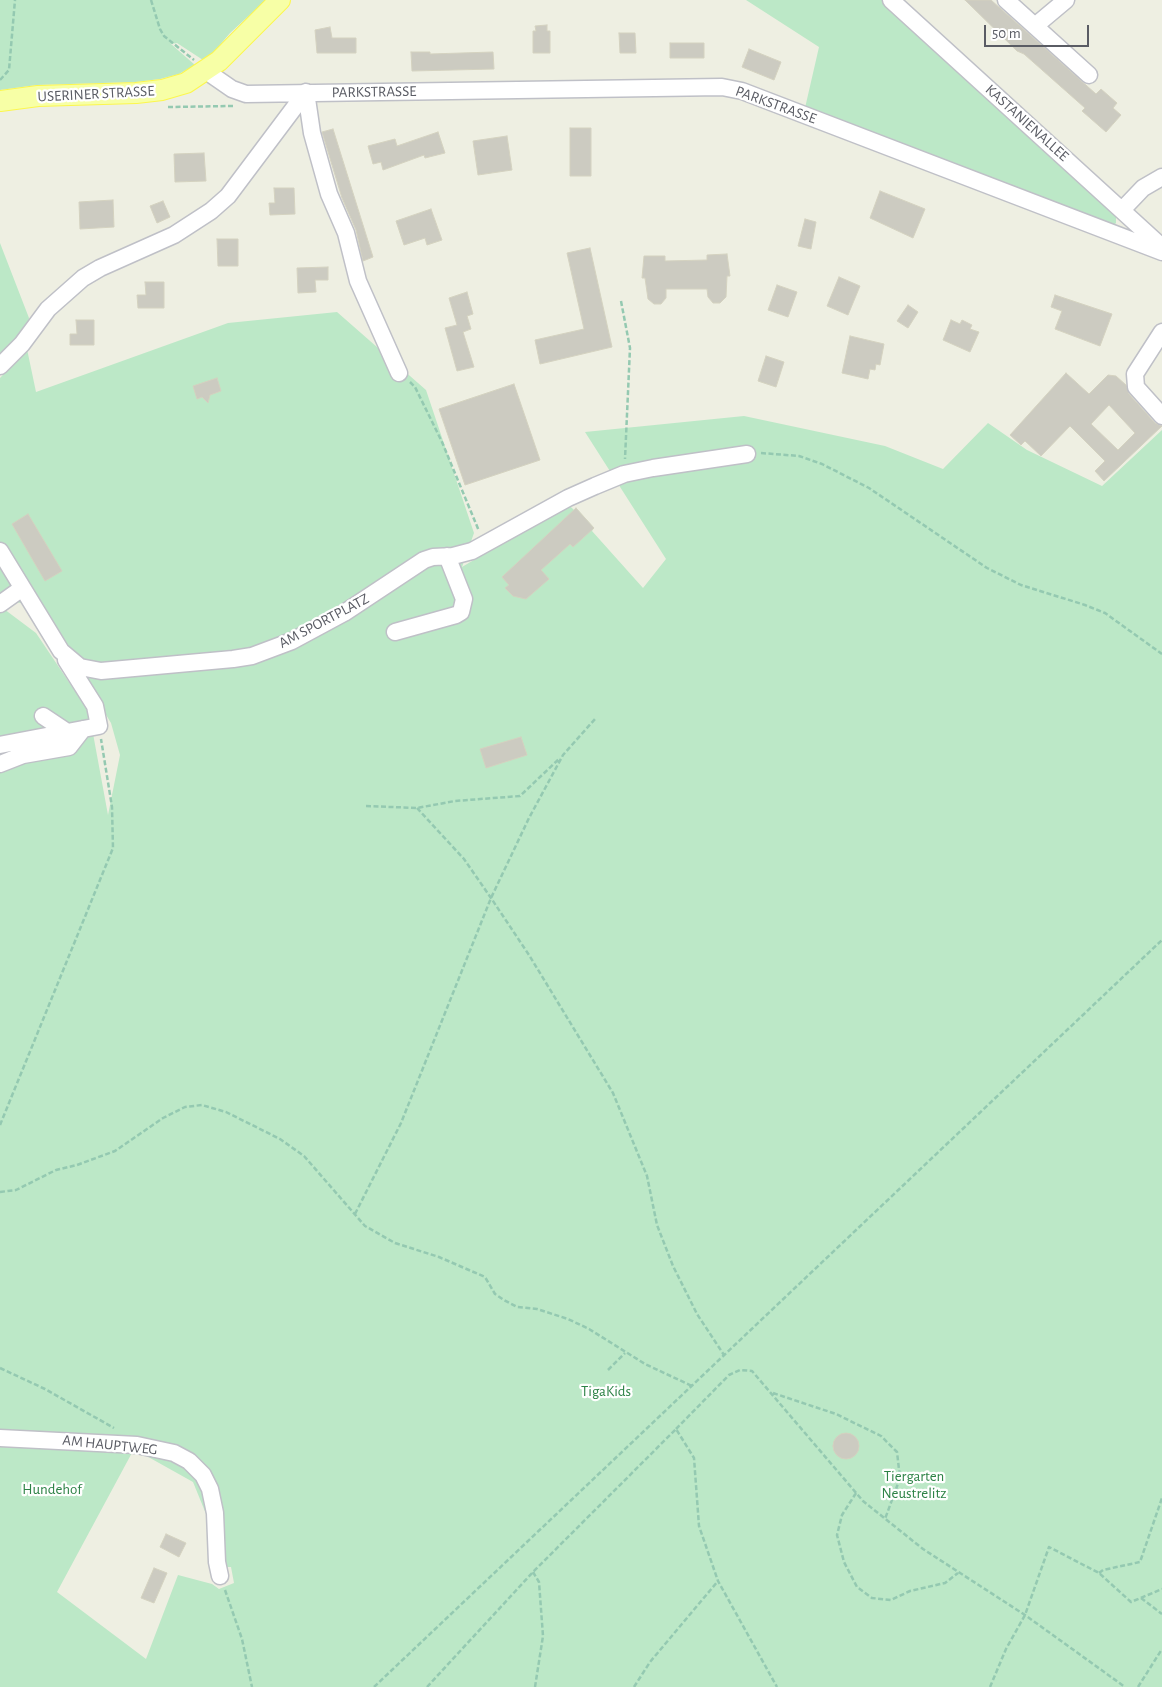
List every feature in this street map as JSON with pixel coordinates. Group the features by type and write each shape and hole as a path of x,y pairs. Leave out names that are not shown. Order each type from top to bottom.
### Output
{"main road":[{"name":"USERINER STRASSE","path":"0,101 38,96 162,90 186,82 206,71 229,52 280,0"}],"street":[{"name":"KASTANIENALLEE","path":"891,0 1162,247"},
{"path":"1006,0 1089,75"},
{"path":"1035,26 1066,0"},
{"name":"PARKSTRASSE","path":"206,71 232,90 246,94 722,87 742,90 1162,252"},
{"path":"0,366 22,344 48,309 83,278 100,268 174,235 205,215 228,196 306,92"},
{"path":"306,92 312,134 329,194 346,233 358,281 399,373"},
{"path":"1122,210 1143,188 1162,177"},
{"path":"1162,332 1135,374 1136,387 1162,416"},
{"name":"AM SPORTPLATZ","path":"0,552 21,589 61,651 80,666 101,671 252,656 292,641 317,628 387,586 424,560 472,551 568,498 624,474 747,454"},
{"path":"395,632 456,616 462,612 464,599 447,556"},
{"path":"0,604 21,589"},
{"path":"0,745 99,726 95,706 61,651"},
{"path":"43,716 75,731"},
{"path":"0,764 23,755 69,747 75,731"},
{"name":"AM HAUPTWEG","path":"0,1438 137,1445 174,1453 189,1461 203,1475 210,1489 215,1513 217,1562 220,1576"}],"path":[{"path":"0,80 9,70 15,0"},
{"path":"151,0 164,36 206,71"},
{"path":"621,302 630,348 624,474"},
{"path":"399,373 416,387 442,442 485,545"},
{"path":"747,454 772,453 798,456 822,464 869,488 986,568 1021,585 1086,605 1105,614 1162,654"},
{"path":"366,806 417,808 455,802 520,796 563,755 595,719"},
{"path":"0,1125 113,848 112,807 99,726"},
{"path":"355,1214 401,1123 491,898 529,818 563,755"},
{"path":"417,808 464,859 491,898 529,955 613,1092 647,1176 657,1225 673,1266 697,1314 724,1355"},
{"path":"374,1687 1162,940"},
{"path":"0,1192 22,1188 56,1170 77,1166 115,1151 163,1118 184,1107 202,1105 226,1112 280,1139 304,1156 365,1226 395,1243 438,1257 485,1277 496,1294 516,1307 537,1309 568,1319 589,1329 625,1353 692,1386"},
{"path":"608,1370 625,1353"},
{"path":"0,1368 46,1389 116,1430"},
{"path":"427,1687 533,1572 729,1375 740,1370 752,1371 856,1493 885,1519 958,1573 1025,1615 1124,1687"},
{"path":"772,1393 836,1414 880,1436 897,1452 900,1478 885,1519"},
{"path":"676,1429 694,1458 699,1526 718,1581 777,1687"},
{"path":"856,1493 842,1515 838,1535 844,1562 856,1587 872,1598 891,1600 910,1591 944,1582 958,1573"},
{"path":"1099,1574 1103,1570 1140,1562 1162,1498"},
{"path":"990,1687 1006,1649 1025,1615 1049,1547 1099,1574 1131,1602 1162,1589"},
{"path":"533,1572 539,1582 543,1636 535,1687"},
{"path":"220,1576 242,1639 252,1687"},
{"path":"634,1687 650,1662 718,1581"},
{"path":"1141,1598 1162,1614"},
{"path":"1138,1687 1162,1649"}],"green space":[{"path":"0,0 266,0 230,33 213,53 203,60 177,43 171,44 195,65 179,74 136,82 37,85 0,90"},
{"path":"746,0 882,0 1110,210 1116,217 1116,223 1114,225 805,108 819,47"},
{"path":"0,243 29,318 28,325 10,347 0,353"},
{"path":"337,312 426,390 474,533 462,567 568,504 574,510 576,508 594,528 592,531 643,588 666,559 585,432 744,416 885,446 943,469 988,423 1027,450 1102,486 1162,430 1162,1687 0,1687 0,606 36,633 89,712 108,815 120,755 111,723 41,608 0,598 0,378 27,349 36,392 228,323","holes":["134,1449 193,1482 215,1536 220,1567 231,1567 234,1583 219,1589 212,1584 178,1575 146,1659 57,1592"]}],"building":[{"path":"965,0 991,0 1096,94 1101,89 1117,103 1113,108 1121,115 1106,132 1082,111 1085,108 1024,54 1017,51"},
{"path":"547,25 547,31 550,31 550,53 533,53 533,31 536,31 535,26"},
{"path":"330,27 332,38 356,38 356,53 317,53 315,30"},
{"path":"619,33 635,33 636,53 620,53"},
{"path":"670,43 704,43 704,58 670,58"},
{"path":"749,49 781,62 774,80 742,67"},
{"path":"411,52 430,52 430,54 493,52 494,69 412,71"},
{"path":"570,128 591,128 591,176 570,176"},
{"path":"333,129 373,257 363,261 356,230 342,198 322,132"},
{"path":"438,132 445,153 425,158 424,155 383,170 381,162 373,164 368,146 395,139 397,146"},
{"path":"507,136 512,170 478,175 473,141"},
{"path":"204,153 206,181 175,182 174,154"},
{"path":"274,188 294,188 295,214 270,215 269,203 275,203"},
{"path":"880,191 925,209 913,238 870,218"},
{"path":"113,200 114,227 80,229 79,202"},
{"path":"163,201 170,217 157,223 150,206"},
{"path":"431,209 442,240 427,245 425,238 404,245 396,221"},
{"path":"805,219 816,222 811,249 798,246"},
{"path":"217,239 238,239 238,266 218,266"},
{"path":"590,248 612,347 540,364 535,340 584,329 567,253"},
{"path":"727,254 730,276 727,276 726,297 720,303 713,303 708,297 707,289 666,289 666,298 661,304 654,304 648,299 645,278 642,278 644,256 665,256 665,261 707,260 707,255"},
{"path":"328,267 328,280 315,280 316,292 298,293 297,268"},
{"path":"839,277 860,286 848,315 827,306"},
{"path":"145,282 164,282 164,308 138,308 137,295 146,295"},
{"path":"777,285 797,292 788,317 768,310"},
{"path":"467,292 473,314 467,316 471,329 463,332 474,367 457,371 445,328 457,325 449,298"},
{"path":"1055,295 1112,314 1100,346 1055,329 1062,311 1051,307"},
{"path":"908,305 918,312 908,328 897,321"},
{"path":"76,320 94,320 94,345 70,345 70,334 77,334"},
{"path":"951,320 960,324 962,320 972,325 970,329 979,332 970,352 943,340"},
{"path":"850,336 884,344 880,365 876,364 875,370 870,369 868,379 842,373"},
{"path":"766,356 784,362 776,387 758,381"},
{"path":"1066,373 1089,394 1108,375 1116,376 1126,385 1129,394 1155,423 1162,426 1104,481 1095,471 1105,461 1070,426 1041,456 1025,441 1021,445 1010,435","holes":["1109,405 1135,433 1118,450 1091,424"]},
{"path":"217,378 221,391 210,395 208,403 202,397 197,399 193,386"},
{"path":"514,384 540,460 465,485 439,409"},
{"path":"576,508 594,528 573,547 570,544 541,570 549,579 526,599 513,596 505,588 509,585 502,577"},
{"path":"28,514 62,571 45,581 12,524"},
{"path":"521,737 527,755 486,768 480,749"},
{"path":"846,1433 855,1437 859,1446 855,1455 846,1459 837,1455 833,1446 837,1437"},
{"path":"166,1534 186,1543 179,1557 160,1547"},
{"path":"154,1568 167,1573 154,1603 141,1598"}],"park label":[{"name":"TigaKids","path":"606,1391"},
{"name":"Tiergarten Neustrelitz","path":"914,1484"},
{"name":"Hundehof","path":"52,1489"}]}
